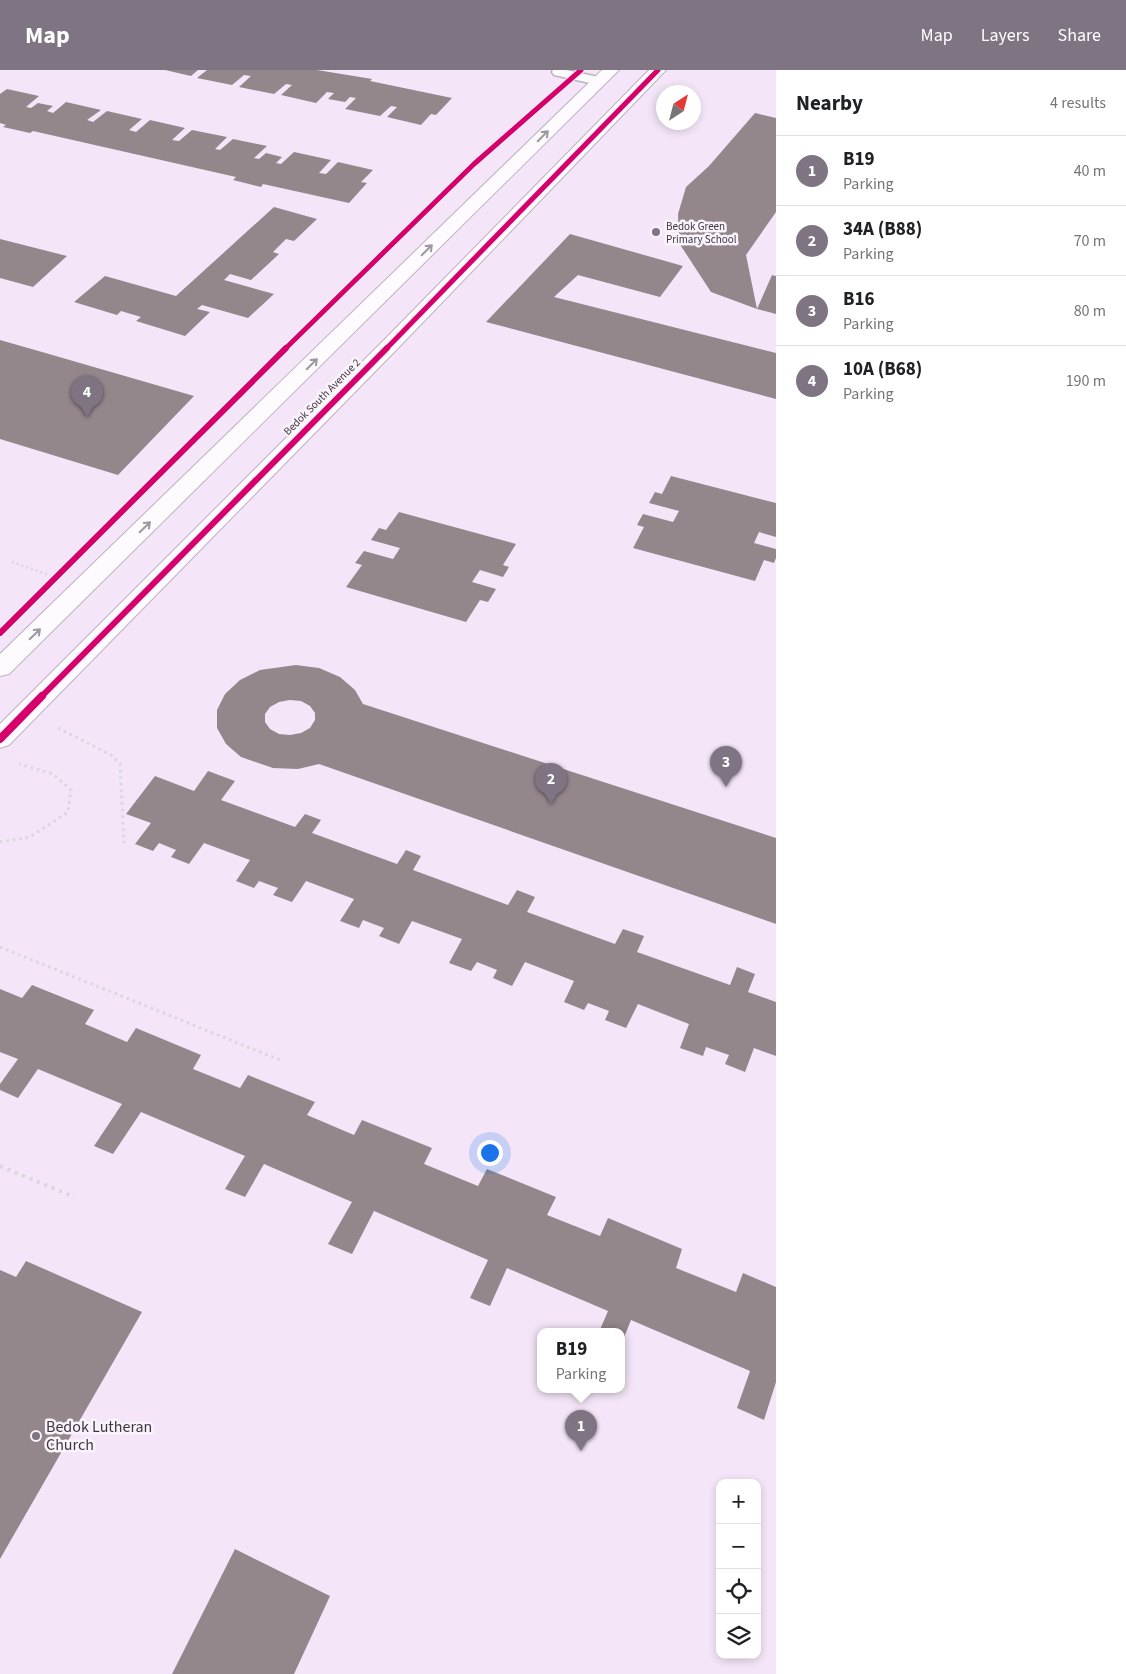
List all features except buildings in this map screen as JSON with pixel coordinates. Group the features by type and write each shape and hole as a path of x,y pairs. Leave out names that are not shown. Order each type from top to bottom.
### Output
{"street":[{"name":"Bedok South Avenue 2","path":"0,739 394,341 658,70"},
{"path":"0,668 605,76"}],"lane":[{"path":"558,72 605,76"}],"path":[{"path":"12,562 56,578 49,585"},
{"path":"56,727 111,755 120,764 124,843"},
{"path":"0,842 30,837 68,812 71,790 53,774 11,762"},
{"path":"0,947 280,1060"},
{"path":"0,1166 74,1197"}],"cycle path":[{"path":"0,633 146,486 474,164 581,70"},
{"path":"0,739 394,341 658,70"}],"place":[{"name":"Bedok Green Primary School","path":"656,232"},
{"name":"10A (B68)","path":"87,417"},
{"name":"B16","path":"726,787"},
{"name":"34A (B88)","path":"551,804"},
{"name":"Bedok Lutheran Church","path":"36,1436"},
{"name":"B19","path":"581,1451"}]}
